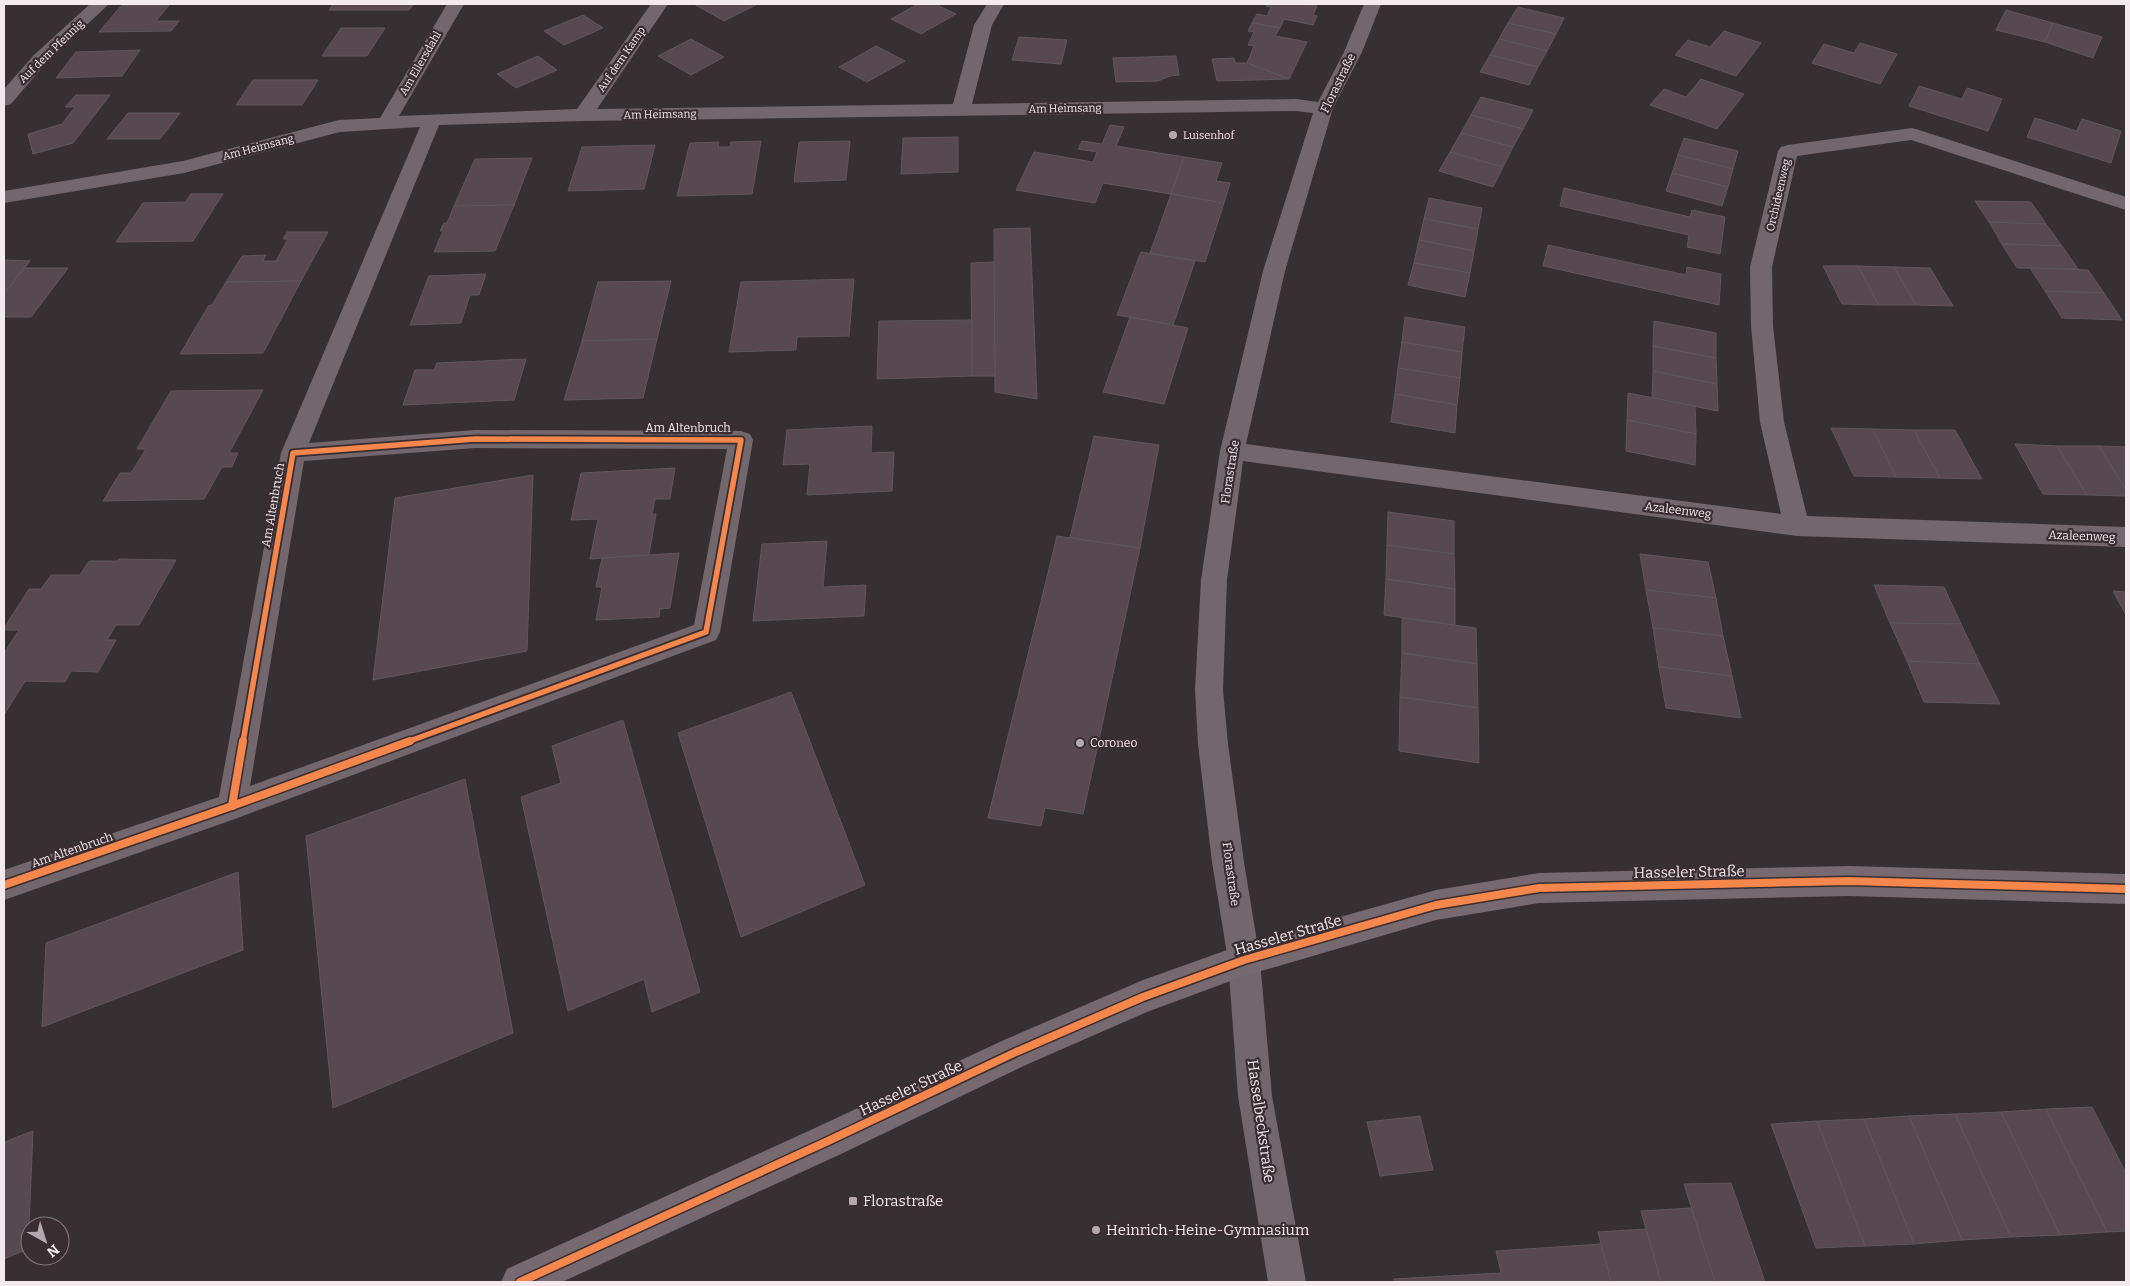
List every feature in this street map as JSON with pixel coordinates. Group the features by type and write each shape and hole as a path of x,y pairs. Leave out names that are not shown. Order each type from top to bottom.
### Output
{"main road":[{"name":"Hasseler Straße","path":"520,1282 828,1142 1016,1052 1143,997 1244,960 1436,906 1540,888 1849,881 2126,889"}],"street":[{"name":"Auf dem Pfennig","path":"4,100 40,59 100,4"},
{"name":"Am Ellersdahl","path":"386,123 454,4"},
{"name":"Auf dem Kamp","path":"583,115 659,4"},
{"path":"961,109 982,25 994,4"},
{"name":"Florastraße","path":"1244,960 1228,862 1213,744 1209,690 1214,580 1232,451 1274,272 1324,108 1353,52 1373,4"},
{"name":"Am Heimsang","path":"4,197 184,167 339,126 432,120 583,115 1296,105 1324,108"},
{"name":"Am Altenbruch","path":"232,806 293,453 432,120"},
{"name":"Orchideenweg","path":"1797,526 1772,422 1762,326 1761,267 1788,151 1912,134 2126,204"},
{"name":"Am Altenbruch","path":"4,885 232,806 706,632 741,440 475,439 293,453"},
{"name":"Azaleenweg","path":"1232,451 1797,526 2126,537"},
{"name":"Hasselbeckstraße","path":"1244,960 1255,1096 1287,1282"}],"building":[{"path":"333,4 414,4 409,10 329,10"},
{"path":"694,4 754,4 756,5 724,21"},
{"path":"918,4 935,4 956,14 921,34 891,19"},
{"path":"1267,4 1317,6 1313,15 1317,16 1313,25 1284,19 1280,28 1252,23 1257,14 1267,16 1271,7 1266,6"},
{"path":"122,5 169,5 156,21 179,21 171,31 99,32"},
{"path":"1518,7 1564,18 1556,34 1508,23"},
{"path":"2006,10 2053,23 2045,42 1996,30"},
{"path":"583,15 603,28 564,45 544,31"},
{"path":"1252,23 1280,28 1275,36 1307,42 1289,79 1247,63 1254,46 1248,45 1254,32 1248,31"},
{"path":"1508,23 1556,34 1547,51 1499,39"},
{"path":"2053,23 2102,37 2093,58 2045,42"},
{"path":"341,28 385,28 367,56 322,56"},
{"path":"1724,31 1761,43 1736,76 1675,55 1688,40 1710,47"},
{"path":"1019,37 1067,40 1061,64 1012,60"},
{"path":"691,39 724,57 691,75 658,56"},
{"path":"1499,39 1547,51 1538,67 1490,55"},
{"path":"1860,43 1897,54 1880,84 1812,63 1824,44 1854,53"},
{"path":"876,46 905,61 867,82 839,67"},
{"path":"140,50 122,76 56,78 76,52"},
{"path":"1490,55 1538,67 1529,85 1480,72"},
{"path":"538,56 557,70 516,88 497,74"},
{"path":"1176,56 1179,75 1170,76 1158,81 1116,82 1113,58"},
{"path":"1234,58 1235,63 1247,63 1289,79 1217,81 1212,59"},
{"path":"1701,79 1744,94 1717,129 1650,105 1664,89 1686,97"},
{"path":"253,80 318,80 302,105 236,105"},
{"path":"1919,86 1962,99 1967,88 2002,99 1988,131 1909,106"},
{"path":"76,95 110,95 73,143 33,154 28,134 62,124 75,107 65,107"},
{"path":"1481,97 1533,110 1523,129 1471,115"},
{"path":"128,113 180,113 160,139 107,139"},
{"path":"1471,115 1523,129 1513,147 1461,133"},
{"path":"2035,118 2077,131 2082,119 2121,131 2111,163 2027,137"},
{"path":"1110,125 1124,127 1116,146 1184,157 1171,194 1103,183 1095,203 1016,190 1034,152 1093,162 1097,152 1078,149 1082,141 1102,144"},
{"path":"1461,133 1513,147 1503,167 1450,152"},
{"path":"958,137 958,172 901,174 903,138"},
{"path":"1684,138 1738,151 1733,169 1678,155"},
{"path":"761,141 752,194 677,196 690,143 719,142 718,147 730,147 731,142"},
{"path":"850,141 846,180 794,182 799,142"},
{"path":"655,145 644,189 568,191 582,147"},
{"path":"1450,152 1503,167 1493,187 1439,171"},
{"path":"1678,155 1733,169 1728,187 1672,173"},
{"path":"1184,157 1222,163 1216,181 1230,183 1224,203 1171,194"},
{"path":"532,158 514,205 454,206 475,159"},
{"path":"1672,173 1728,187 1722,206 1666,191"},
{"path":"1564,188 1690,217 1692,210 1725,217 1720,254 1687,247 1689,235 1560,206"},
{"path":"191,194 223,194 193,241 116,242 143,203 185,202"},
{"path":"1171,194 1224,203 1205,262 1150,253"},
{"path":"1429,198 1482,208 1478,229 1424,219"},
{"path":"1975,201 2031,202 2046,224 1989,222"},
{"path":"514,205 495,251 434,252 443,231 440,231 444,223 447,223 454,206"},
{"path":"1424,219 1478,229 1474,251 1419,240"},
{"path":"1989,222 2046,224 2062,246 2002,244"},
{"path":"1030,228 1037,399 995,392 994,229"},
{"path":"287,232 328,232 301,281 226,282 242,256 266,255 263,261 276,261 288,239 283,239"},
{"path":"1419,240 1474,251 1470,273 1414,263"},
{"path":"2002,244 2062,246 2078,269 2017,268"},
{"path":"1548,245 1686,275 1687,267 1721,274 1719,305 1543,266"},
{"path":"1141,252 1195,261 1173,325 1117,315"},
{"path":"4,260 30,261 4,294"},
{"path":"994,262 995,376 972,376 971,263"},
{"path":"1414,263 1470,273 1465,297 1408,285"},
{"path":"1823,266 1858,266 1879,305 1842,304"},
{"path":"1858,266 1894,267 1916,305 1879,305"},
{"path":"1894,267 1930,268 1953,306 1916,305"},
{"path":"24,268 68,268 31,317 4,317 4,294"},
{"path":"2030,268 2088,270 2104,293 2045,291"},
{"path":"486,274 479,295 470,295 461,323 410,325 429,276"},
{"path":"854,279 849,336 797,337 796,350 729,352 741,282"},
{"path":"301,281 263,353 180,354 209,305 212,305 226,282"},
{"path":"671,281 657,339 582,341 598,282"},
{"path":"2045,291 2104,293 2122,320 2062,318"},
{"path":"1130,317 1188,328 1164,404 1103,392"},
{"path":"1405,317 1465,327 1462,352 1402,342"},
{"path":"972,320 972,376 877,379 879,321"},
{"path":"1654,321 1716,333 1716,358 1653,346"},
{"path":"657,339 643,398 564,400 582,341"},
{"path":"1402,342 1462,352 1460,378 1398,368"},
{"path":"1653,346 1716,358 1717,384 1653,371"},
{"path":"526,359 514,400 403,405 415,370 434,370 437,363"},
{"path":"1398,368 1460,378 1457,405 1395,394"},
{"path":"1653,371 1717,384 1718,411 1652,398"},
{"path":"263,390 229,453 238,453 232,467 222,467 204,499 103,501 120,473 131,473 146,449 137,449 171,391"},
{"path":"1628,393 1695,406 1696,434 1627,420"},
{"path":"1395,394 1457,405 1455,433 1391,422"},
{"path":"1627,420 1696,434 1695,465 1626,451"},
{"path":"872,426 871,453 894,452 892,491 807,495 810,464 783,465 787,430"},
{"path":"1831,428 1873,429 1896,477 1854,476"},
{"path":"1873,429 1914,430 1940,478 1896,477"},
{"path":"1914,430 1955,430 1982,479 1940,478"},
{"path":"1094,436 1159,445 1140,548 1070,538"},
{"path":"2015,444 2057,446 2087,495 2043,494"},
{"path":"2057,446 2099,446 2126,490 2126,496 2087,495"},
{"path":"2099,446 2126,447 2126,490"},
{"path":"675,468 670,499 655,499 652,515 656,514 649,555 590,559 598,519 571,520 581,473"},
{"path":"533,475 527,651 373,680 395,498"},
{"path":"1388,512 1454,521 1454,554 1387,545"},
{"path":"1057,536 1140,548 1083,814 1045,808 1041,826 988,818"},
{"path":"827,541 823,587 866,585 864,616 753,621 762,544"},
{"path":"1387,545 1454,554 1455,589 1386,579"},
{"path":"679,553 670,608 660,609 659,617 596,620 602,587 596,587 602,558"},
{"path":"1640,554 1708,562 1716,598 1646,590"},
{"path":"119,559 176,560 139,625 116,625 107,640 116,640 98,672 71,671 65,682 25,681 4,715 4,653 19,630 4,630 4,628 29,589 41,589 51,575 80,575 89,561 118,561"},
{"path":"1386,579 1455,589 1455,625 1384,615"},
{"path":"1874,585 1944,587 1961,624 1890,623"},
{"path":"1646,590 1716,598 1723,636 1653,628"},
{"path":"2113,591 2126,592 2126,615"},
{"path":"1402,618 1476,628 1477,664 1402,653"},
{"path":"1890,623 1961,624 1980,664 1907,661"},
{"path":"1653,628 1723,636 1732,676 1659,667"},
{"path":"1402,653 1477,664 1478,708 1400,697"},
{"path":"1907,661 1980,664 2000,704 1924,702"},
{"path":"1659,667 1732,676 1741,718 1666,708"},
{"path":"791,692 865,885 741,937 678,733"},
{"path":"1400,697 1478,708 1479,763 1399,751"},
{"path":"623,720 700,992 652,1012 644,979 568,1011 521,797 561,783 552,746"},
{"path":"465,779 513,1033 333,1108 306,836"},
{"path":"238,872 243,950 42,1027 46,943"},
{"path":"2092,1107 2126,1173 2126,1231 2107,1232 2046,1109"},
{"path":"2046,1109 2107,1232 2060,1235 2001,1112"},
{"path":"2001,1112 2060,1235 2011,1237 1955,1114"},
{"path":"1955,1114 2011,1237 1962,1240 1909,1116"},
{"path":"1420,1116 1433,1170 1380,1176 1367,1122"},
{"path":"1909,1116 1962,1240 1914,1244 1864,1119"},
{"path":"1864,1119 1914,1244 1865,1246 1817,1121"},
{"path":"1817,1121 1865,1246 1816,1248 1771,1124"},
{"path":"33,1131 29,1216 20,1216 20,1252 4,1259 4,1142"},
{"path":"1731,1183 1765,1282 1715,1282 1684,1184"},
{"path":"1691,1208 1715,1282 1661,1282 1641,1211"},
{"path":"1646,1229 1661,1282 1611,1282 1598,1232"},
{"path":"1601,1244 1611,1282 1394,1282 1394,1279 1501,1273 1496,1251"}],"cycle path":[{"path":"4,885 232,806 706,632 741,440 475,439 293,453 232,806"},
{"path":"520,1282 828,1141 1016,1052 1143,997 1244,960 1436,905 1539,888 1849,881 2126,889"}],"place":[{"name":"Luisenhof","path":"1173,135"},
{"name":"Coroneo","path":"1080,743"},
{"name":"Florastraße","path":"853,1201"},
{"name":"Heinrich-Heine-Gymnasium","path":"1096,1230"}]}
